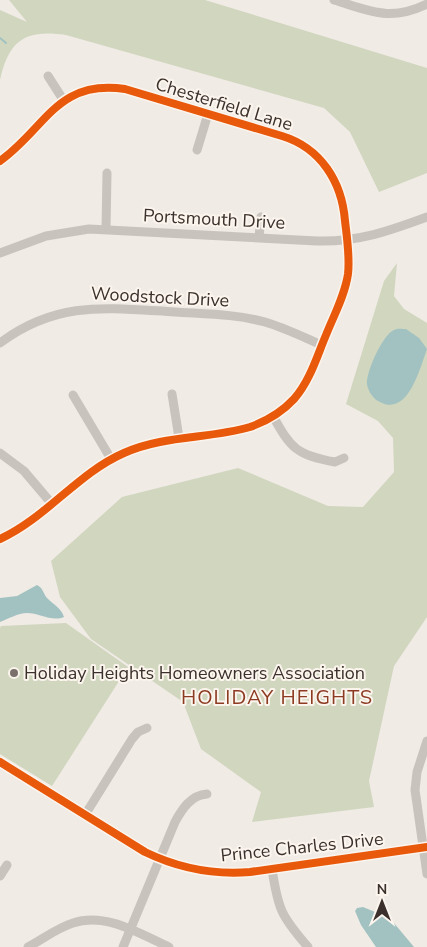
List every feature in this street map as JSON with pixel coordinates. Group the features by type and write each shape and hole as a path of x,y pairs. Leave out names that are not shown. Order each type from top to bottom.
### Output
{"street":[{"path":"334,0 379,13 397,14 411,12 427,4"},
{"path":"48,76 64,101"},
{"name":"Chesterfield Lane","path":"0,162 13,151 51,110 64,101 91,90 115,88 289,138 315,154 332,175 339,191 345,218 348,266 346,284 322,344 300,391 287,406 261,423 244,428 143,445 111,459 22,527 0,539"},
{"path":"197,150 208,114"},
{"path":"106,229 107,173"},
{"path":"259,238 261,217"},
{"name":"Portsmouth Drive","path":"0,253 46,236 74,231 106,229 317,241 346,240 385,233 427,217"},
{"name":"Woodstock Drive","path":"0,343 24,328 53,315 80,309 104,308 238,316 277,326 322,344"},
{"path":"172,394 179,438"},
{"path":"73,395 111,459"},
{"path":"273,416 285,437 298,451 336,462 344,458"},
{"path":"0,453 24,471 52,504"},
{"path":"85,815 135,735 147,728"},
{"path":"427,741 424,760 416,778 415,790 425,848 427,874"},
{"name":"Prince Charles Drive","path":"0,762 139,848 160,859 183,867 208,872 237,872 425,848"},
{"path":"123,947 175,822 184,808 198,796 207,794"},
{"path":"0,876 6,865"},
{"path":"272,869 277,900 282,912 292,929 308,947"},
{"path":"28,947 67,925 88,920 110,922 169,947"}],"green space":[{"path":"9,0 205,0 427,68 427,173 379,192 350,132 324,108 66,35 40,34 21,40 8,55 0,80 0,10 27,22"},
{"path":"397,263 394,296 404,309 427,323 427,617 394,666 369,781 374,807 252,822 261,792 201,749 183,702 91,639 60,597 51,561 122,497 238,468 328,506 363,507 394,472 393,438 378,421 346,404 384,281"},
{"path":"66,623 128,667 52,786 0,754 0,628 1,626"}],"water":[{"path":"395,329 406,329 419,338 427,349 411,388 398,403 390,405 377,401 373,397 367,384 367,378 376,354 385,338"},
{"path":"37,585 64,617 50,618 32,613 24,613 0,622 0,598 17,596"},
{"path":"363,907 375,912 383,910 414,947 376,947 361,925 355,911 357,908"}],"waterway":[{"path":"0,38 6,43"}],"cycle path":[{"path":"0,161 16,148 54,109 68,99 83,91 102,88 125,89 282,136 296,141 308,149 327,168 339,193 343,207 349,261 348,274 339,305 313,368 300,392 279,412 250,427 219,434 155,443 124,453 92,472 32,520 0,539"},
{"path":"0,762 145,852 157,858 196,869 236,873 250,872 427,847"}],"place":[{"name":"Holiday Heights Homeowners Association","path":"14,673"}],"district":[{"name":"HOLIDAY HEIGHTS","path":"277,697"}]}
